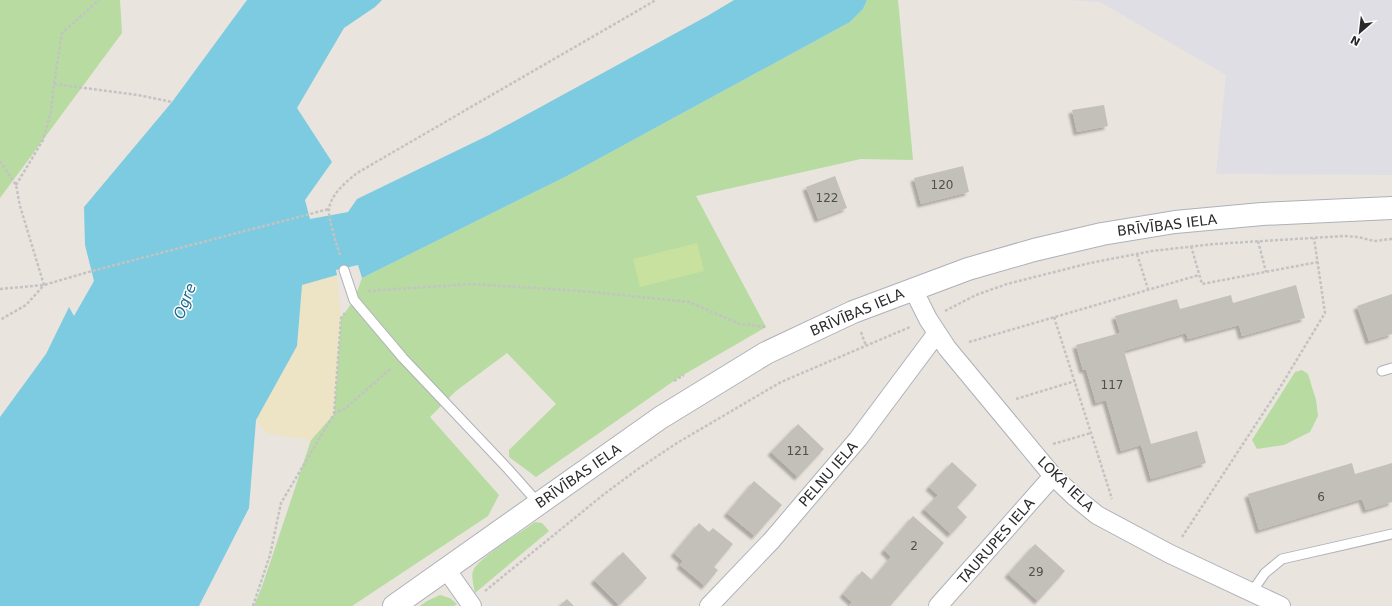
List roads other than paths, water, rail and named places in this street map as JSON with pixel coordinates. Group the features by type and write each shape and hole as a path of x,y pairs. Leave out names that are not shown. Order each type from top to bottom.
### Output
{"main road":[{"name":"BRĪVĪBAS IELA","path":"394,606 660,418 766,353 853,312 968,269 1034,250 1102,234 1175,222 1262,214 1392,208"}],"street":[{"name":"LOKA IELA","path":"913,289 928,320 947,348 1053,476 1075,498 1097,515 1170,554 1248,599 1282,606"},
{"name":"PELNU IELA","path":"710,606 772,540 858,439 937,333"},
{"name":"TAURUPES IELA","path":"938,606 1053,476"},
{"path":"446,569 472,606"}],"lane":[{"path":"344,270 354,300 403,358 503,463 539,504"},
{"path":"1382,372 1392,368"},
{"path":"1248,599 1265,573 1282,560 1392,534"}],"water":[{"name":"Ogre","path":"247,0 382,0 375,7 344,28 297,108 332,162 305,200 310,219 348,212 357,199 489,135 734,0 867,0 863,9 850,22 567,176 362,278 358,265 336,270 337,275 302,285 297,346 256,420 249,508 199,606 0,606 0,417 46,354 69,307 74,316 94,281 85,245 84,207 172,102"}]}
